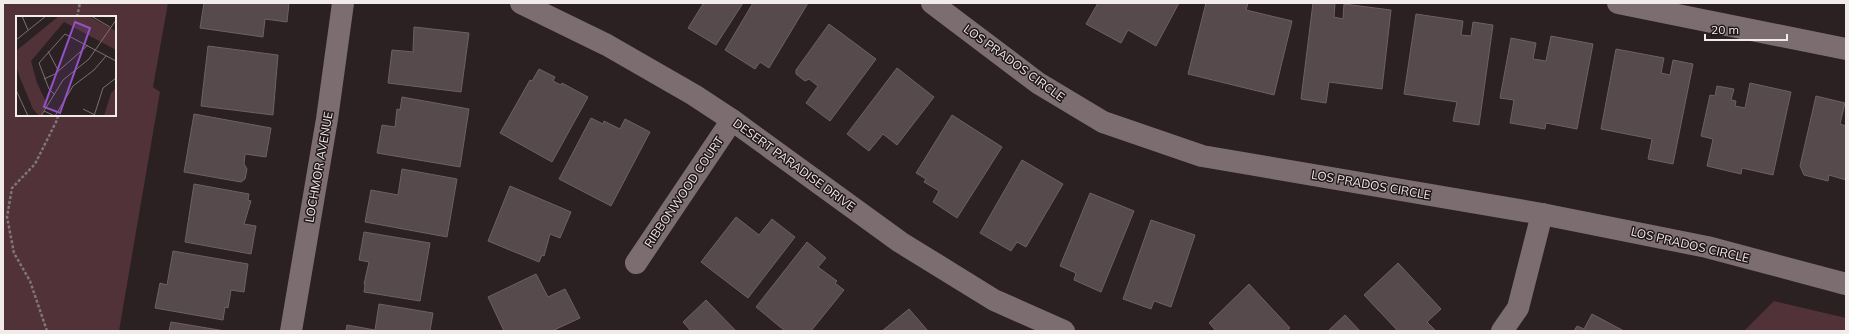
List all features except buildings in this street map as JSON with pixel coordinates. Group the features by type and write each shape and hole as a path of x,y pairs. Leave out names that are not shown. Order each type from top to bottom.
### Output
{"street":[{"name":"LOCHMOR AVENUE","path":"291,331 327,119 343,3"},
{"name":"DESERT PARADISE DRIVE","path":"520,3 562,22 652,70 732,120 900,242 994,300 1049,328"},
{"name":"LOS PRADOS CIRCLE","path":"932,3 1038,83 1103,122 1202,156 1542,214 1707,247 1846,284"},
{"path":"1618,3 1846,48"},
{"name":"RIBBONWOOD COURT","path":"636,263 732,120"},
{"path":"1502,331 1518,308 1542,214"}],"path":[{"path":"77,16 80,3"},
{"path":"47,331 30,281 14,253 7,217 12,188 35,164 58,116"}],"shaded area":[{"path":"3,3 168,3 153,87 160,92 119,331 3,331"},
{"path":"1774,301 1846,318 1846,331 1744,331"}]}
